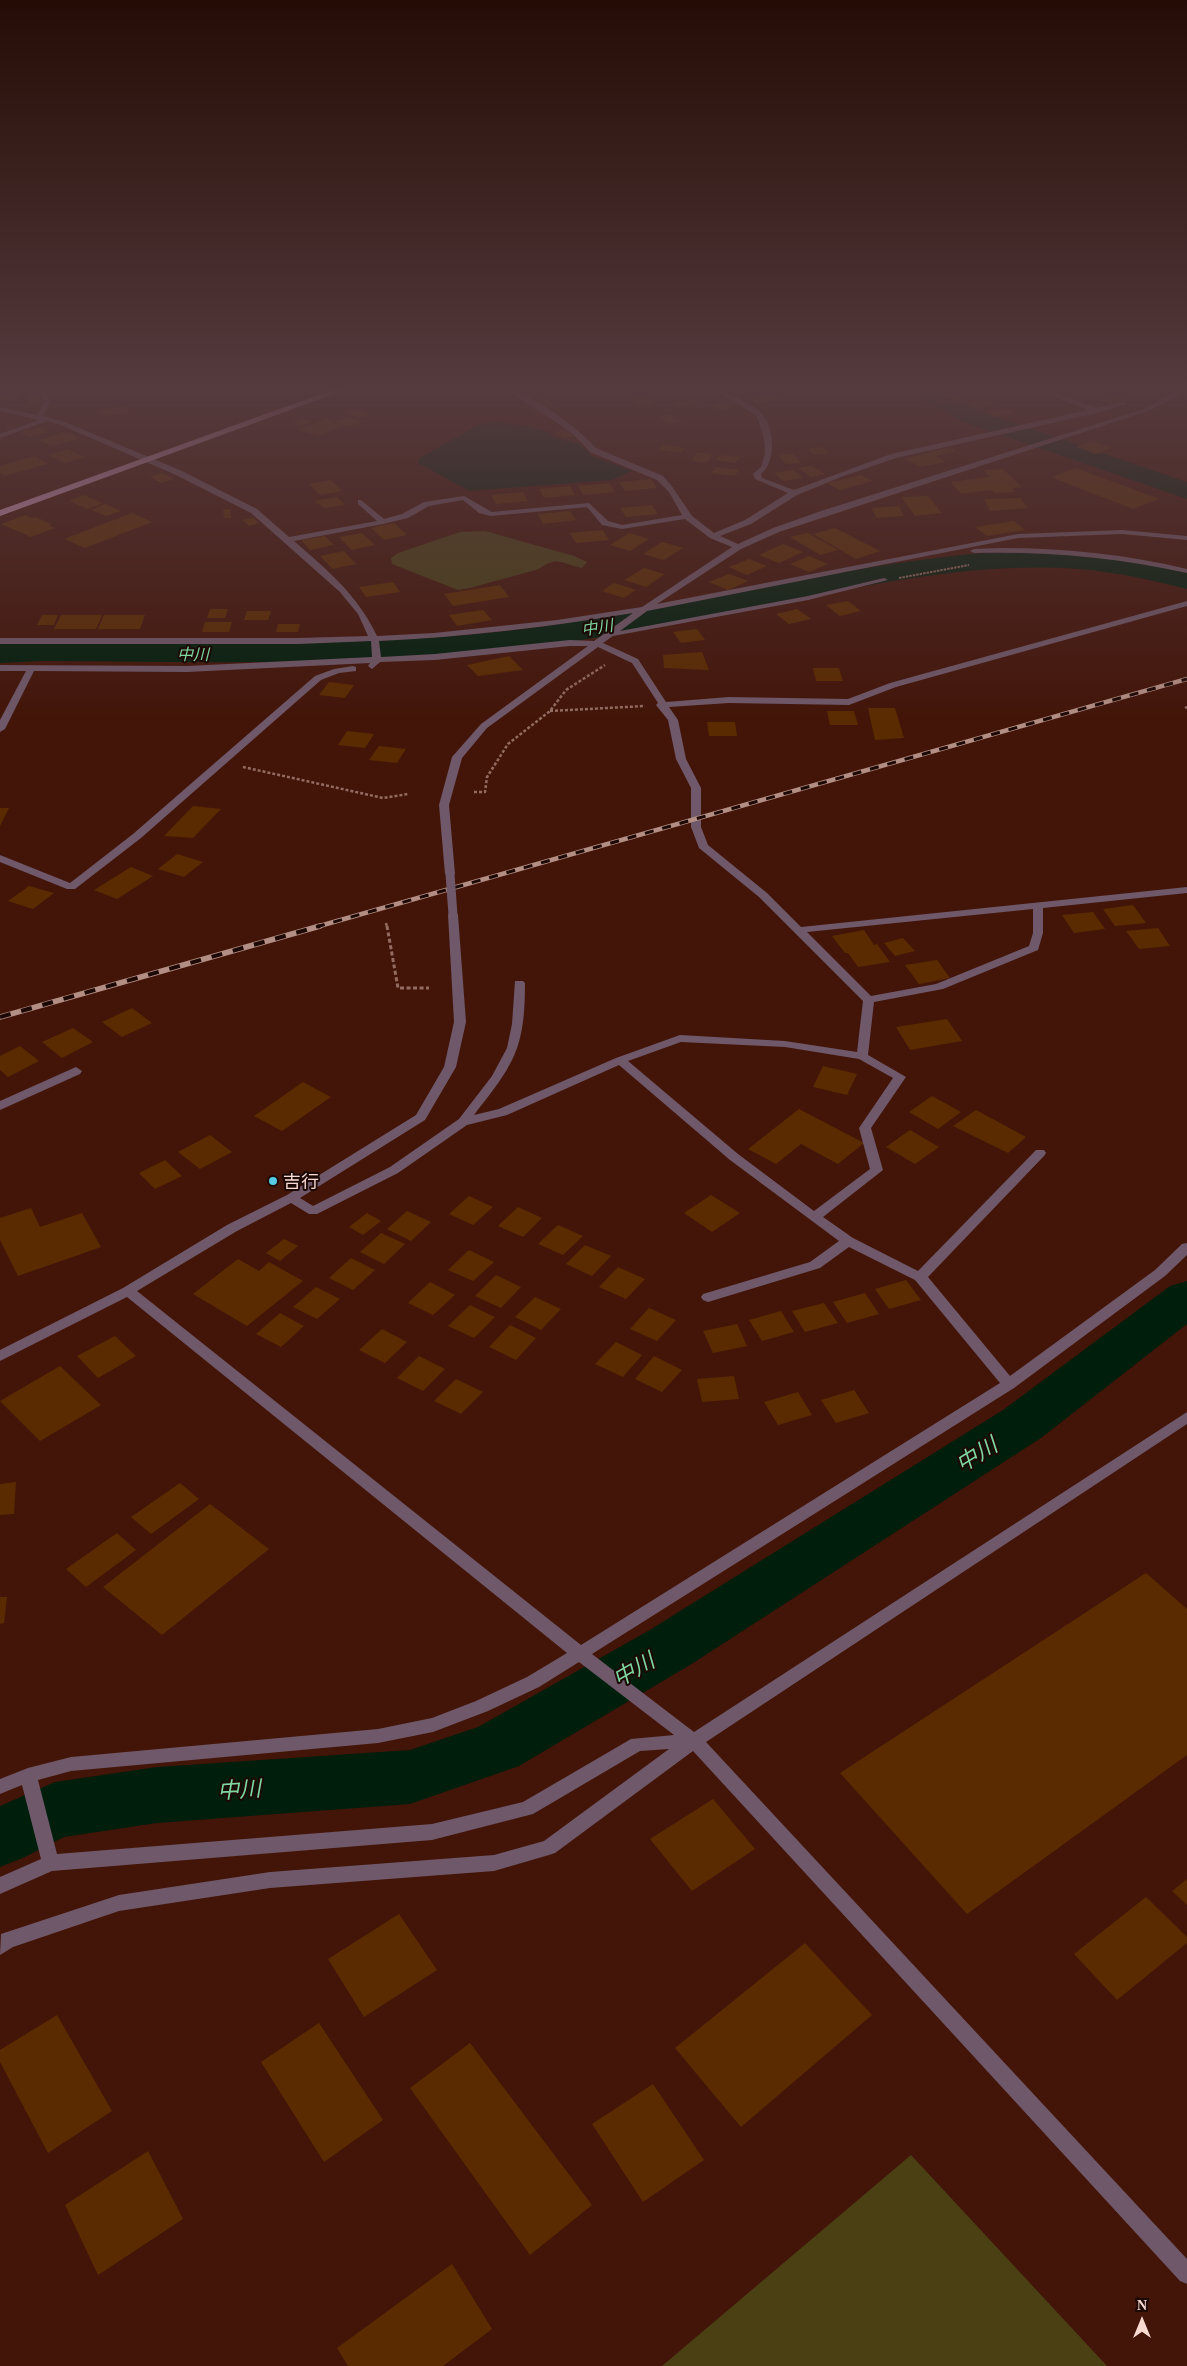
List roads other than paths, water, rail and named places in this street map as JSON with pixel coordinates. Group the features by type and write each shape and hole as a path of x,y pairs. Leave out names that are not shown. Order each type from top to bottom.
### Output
{"highway":[{"path":"0,513 35,500"}],"street":[{"path":"0,858 71,888 138,836 318,678 337,671 375,666 374,640 362,612 343,590 254,511 232,500"},
{"path":"287,540 383,522 405,516 427,504 449,500"},
{"path":"467,500 482,511 491,514 589,505 605,523 622,527 688,516"},
{"path":"678,500 688,516 713,536 738,547"},
{"path":"713,536 748,522 782,500"},
{"path":"2,1354 128,1291 232,1228 291,1198 422,1117 450,1067 460,1022 444,805 457,757 484,726 599,644 644,609 738,547 776,530 863,500"},
{"path":"361,502 383,522"},
{"path":"0,641 299,641 374,640 434,636 557,623 644,609 1018,536 1122,532 1187,538"},
{"path":"944,551 1041,549 1067,551 1128,558 1187,571"},
{"path":"611,635 808,598 884,580"},
{"path":"661,705 729,700 849,702 893,685 1187,603"},
{"path":"0,668 187,669 376,658 570,643 599,644 635,661 661,705 673,720 681,758 696,788 696,827 703,846 763,895 869,1000"},
{"path":"0,728 32,667"},
{"path":"800,930 1187,890"},
{"path":"869,1000 939,987 1034,948 1038,933 1038,906"},
{"path":"291,1198 313,1211 394,1170 463,1122 496,1079 513,1048 520,1012 519,983"},
{"path":"862,1056 869,1000"},
{"path":"463,1122 503,1112 620,1060 680,1038 785,1044 862,1056 900,1077 865,1128 878,1170 814,1217"},
{"path":"620,1060 734,1157 814,1217 848,1240 920,1276 1009,1384"},
{"path":"0,1106 76,1071"},
{"path":"920,1276 1040,1153"},
{"path":"708,1298 815,1265 848,1240"},
{"path":"0,1787 30,1780 80,1763 311,1744 378,1736 433,1725 482,1706 533,1682 582,1655 1009,1384 1160,1274 1187,1247"},
{"path":"128,1291 582,1655 694,1741 1187,2274"},
{"path":"0,1946 7,1940 119,1902 270,1880 494,1864 549,1847 694,1741 1187,1417"},
{"path":"0,1886 50,1857 432,1832 527,1809 637,1744 694,1741"},
{"path":"30,1780 50,1857"}],"waterway":[{"name":"中川","path":"0,653 42,651 276,653 394,650 452,646 544,636 608,626 705,609 874,575 977,561 1081,560 1133,567 1187,580"},
{"name":"中川","path":"0,1838 55,1810 157,1795 410,1777 497,1747 669,1648 1022,1424 1187,1298"}],"railway":[{"path":"316,927 1187,679"},
{"path":"0,1017 320,926"}],"place":[{"name":"吉行","path":"273,1181"}]}
